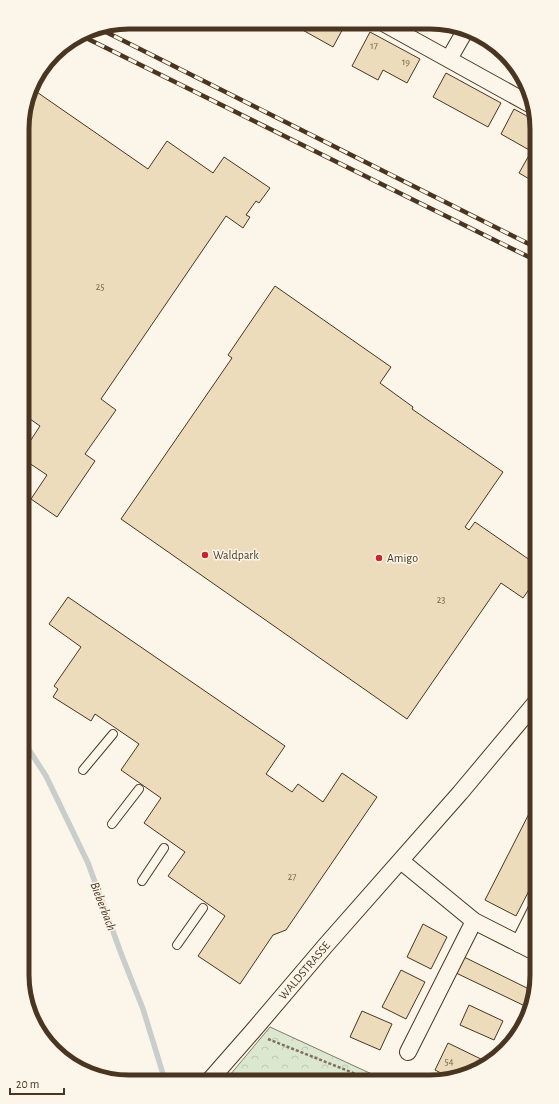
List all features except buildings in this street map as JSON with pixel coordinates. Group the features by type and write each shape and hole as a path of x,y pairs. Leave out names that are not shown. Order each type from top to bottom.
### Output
{"street":[{"path":"394,29 526,102"},
{"path":"449,59 463,34"},
{"name":"WALDSTRASSE","path":"214,1075 460,793 530,709"},
{"path":"401,861 474,921 530,950"},
{"path":"408,1052 474,921"},
{"path":"519,944 530,922"}],"lane":[{"path":"83,770 113,734"},
{"path":"112,824 139,789"},
{"path":"142,881 164,848"},
{"path":"177,945 203,908"}],"path":[{"path":"252,1032 359,1075"}],"green space":[{"path":"270,1027 374,1075 230,1075"}],"waterway":[{"name":"Bieberbach","path":"29,750 46,776 88,863 143,1009 164,1075"}],"railway":[{"path":"106,32 530,244"},
{"path":"87,38 530,258"}],"place":[{"name":"Waldpark","path":"205,555"},
{"name":"Amigo","path":"379,558"}]}
